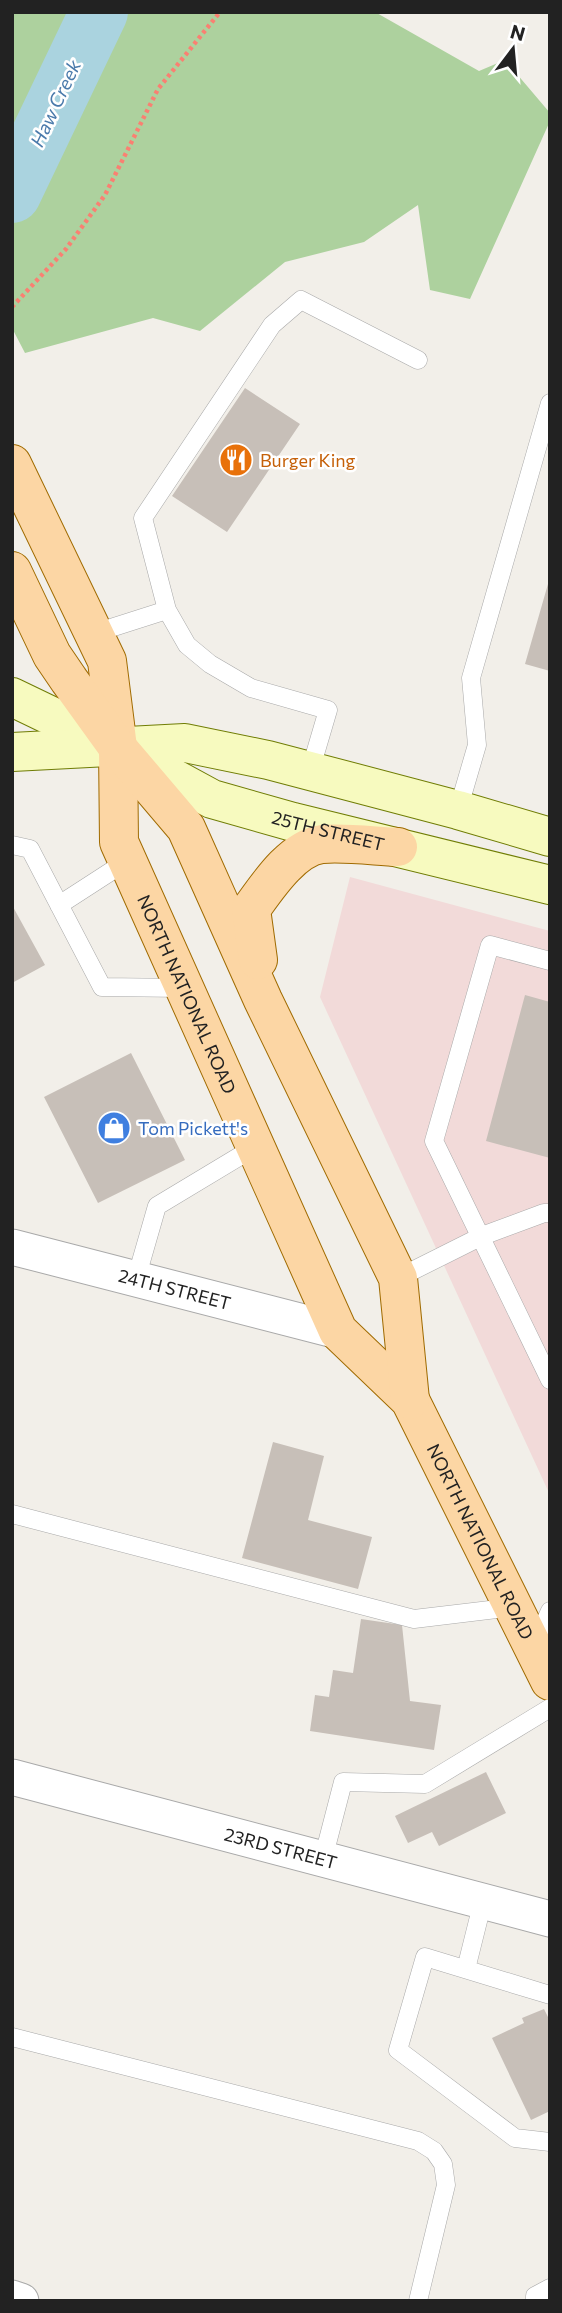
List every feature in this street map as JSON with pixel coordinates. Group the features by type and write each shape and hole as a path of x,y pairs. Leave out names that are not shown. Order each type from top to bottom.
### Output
{"main road":[{"name":"NORTH NATIONAL ROAD","path":"13,465 107,661 118,748 118,842 338,1331 410,1400 532,1609 533,1647 550,1681"},
{"name":"NORTH NATIONAL ROAD","path":"12,571 52,655 118,748 186,828 263,1000 398,1278 410,1400"},
{"name":"25TH STREET","path":"12,697 118,748 212,799 293,822 550,885"},
{"name":"25TH STREET","path":"12,752 186,744 268,760 550,837"},
{"path":"263,1000 251,909 278,871 320,844 398,847"}],"street":[{"name":"24TH STREET","path":"12,1247 338,1331"},
{"name":"23RD STREET","path":"12,1777 550,1919"},
{"path":"12,2298 21,2301"}],"lane":[{"path":"310,771 328,710 251,688 210,664 187,645 167,610 143,518 272,324 301,300 418,360"},
{"path":"458,810 477,744 471,678 550,403"},
{"path":"95,633 167,610"},
{"path":"12,845 30,849 102,987 184,988"},
{"path":"59,905 127,861"},
{"path":"550,961 490,945 434,1141 550,1380"},
{"path":"136,1279 157,1206 255,1147"},
{"path":"398,1278 482,1236 550,1213"},
{"path":"12,1514 414,1619 532,1609"},
{"path":"323,1859 343,1782 425,1784 550,1708"},
{"path":"466,1969 483,1901"},
{"path":"550,1996 425,1957 398,2050 515,2138 550,2142"},
{"path":"12,2037 418,2141 434,2151 443,2164 446,2185 418,2301"},
{"path":"534,2301 535,2296 550,2288"}],"path":[{"path":"12,307 66,249 105,195 158,89 220,12"}],"shaded area":[{"path":"350,877 550,931 550,1495 320,997"}],"green space":[{"path":"12,12 375,12 479,71 505,60 550,113 550,121 470,299 430,290 418,205 364,242 285,262 200,331 153,318 25,353 12,328"}],"building":[{"name":"Burger King","path":"245,388 300,424 227,532 172,496"},
{"path":"550,577 550,671 525,664"},
{"path":"12,905 45,965 12,983"},
{"path":"525,995 550,1002 550,1158 486,1141"},
{"name":"Tom Pickett's","path":"131,1053 185,1160 98,1203 44,1097"},
{"path":"273,1442 324,1456 308,1520 372,1537 358,1589 242,1558"},
{"path":"361,1619 402,1625 410,1701 441,1705 434,1750 310,1731 315,1695 329,1697 333,1670 353,1673"},
{"path":"486,1772 506,1813 439,1846 432,1832 408,1843 395,1816"},
{"path":"544,2009 550,2021 550,2111 531,2120 492,2038 524,2023 522,2018"}],"waterway":[{"name":"Haw Creek","path":"12,194 99,12"}],"place":[{"name":"Burger King","path":"236,460"},
{"name":"Tom Pickett's","path":"114,1128"}]}
